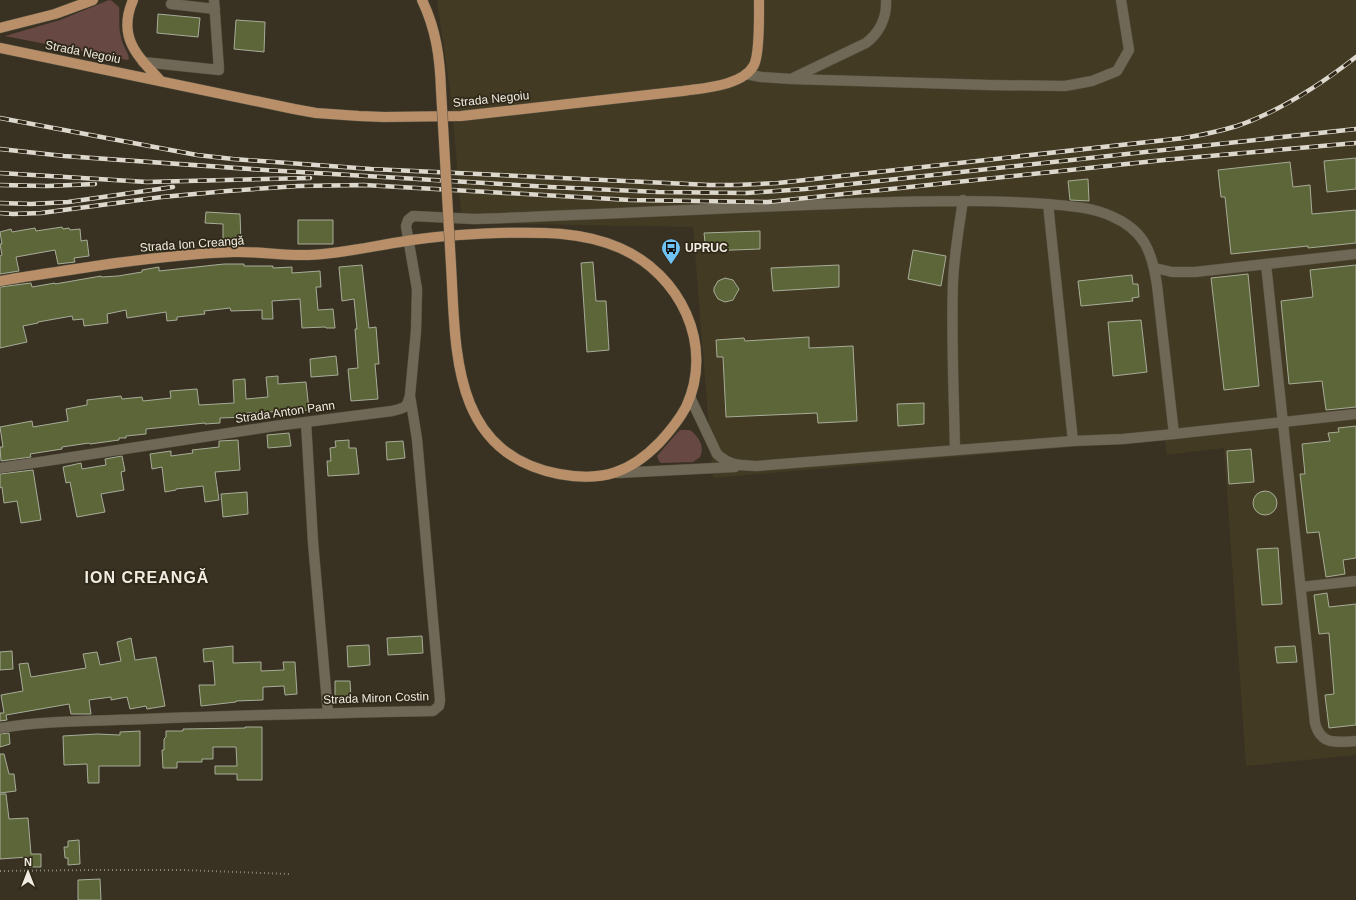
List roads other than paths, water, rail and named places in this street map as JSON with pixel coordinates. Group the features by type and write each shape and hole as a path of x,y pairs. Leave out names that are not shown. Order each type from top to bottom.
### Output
{"main road":[{"path":"0,28 55,14 93,0"},
{"name":"Strada Negoiu","path":"133,0 127,18 127,30 130,42 136,54 161,81"},
{"path":"422,0 429,15 436,41 440,68 458,365 468,400 482,426 503,449 514,457 537,468 575,476 606,475 617,473"},
{"path":"746,74 754,65 757,53 760,0"},
{"name":"Strada Negoiu","path":"0,48 316,112 359,116 423,118 461,116 683,91 714,86 734,80 746,74"},
{"name":"Strada Ion Creangă","path":"0,281 53,272 192,254 236,252 308,255 344,251 409,240 475,234 558,234 596,240 622,249 638,258 652,267 664,279 678,297 688,316 695,345 695,376 690,397 678,422 661,441 642,458 617,473"}],"street":[{"path":"791,79 866,43 872,38 882,24 886,10 886,0"},
{"path":"746,74 761,77 791,79 989,85 1065,86 1092,81 1117,71 1128,50 1121,0"},
{"path":"143,62 219,70 215,4 171,4"},
{"path":"955,450 952,332 953,282 963,200 1071,206 1096,211 1111,216 1128,224 1137,232 1146,244 1155,268 1174,434"},
{"name":"Strada Anton Pann","path":"0,468 275,426 392,411 404,408 408,404 410,394 417,308 416,290 406,222 412,216 474,219 963,200"},
{"path":"1048,204 1073,441"},
{"path":"1155,268 1172,272 1195,272 1356,254"},
{"path":"1266,264 1316,728 1322,737 1331,742 1356,741"},
{"name":"Strada Miron Costin","path":"0,728 17,725 61,722 246,714 433,711 439,706 439,692 417,439 410,394"},
{"path":"690,397 717,454 730,463 737,465 757,466"},
{"path":"617,473 757,466 1174,434 1356,414"},
{"path":"306,422 313,542 328,713"},
{"path":"1301,587 1356,581"}],"railway":[{"path":"0,118 197,155 233,159 371,169 709,185 737,185 778,183 1184,138 1224,130 1253,120 1284,105 1314,87 1356,57"},
{"path":"0,149 64,156 265,170 550,187 658,192 746,193 805,189 1356,129"},
{"path":"0,213 41,213 162,197 227,191 298,186 364,185 630,200 768,202 1164,160 1356,143"},
{"path":"0,173 147,182 310,178"},
{"path":"0,185 47,186 95,184"},
{"path":"0,203 31,204 68,202 173,187"}],"place":[{"name":"UPRUC","path":"671,265"}],"district":[{"name":"ION CREANGĂ","path":"147,577"}]}
